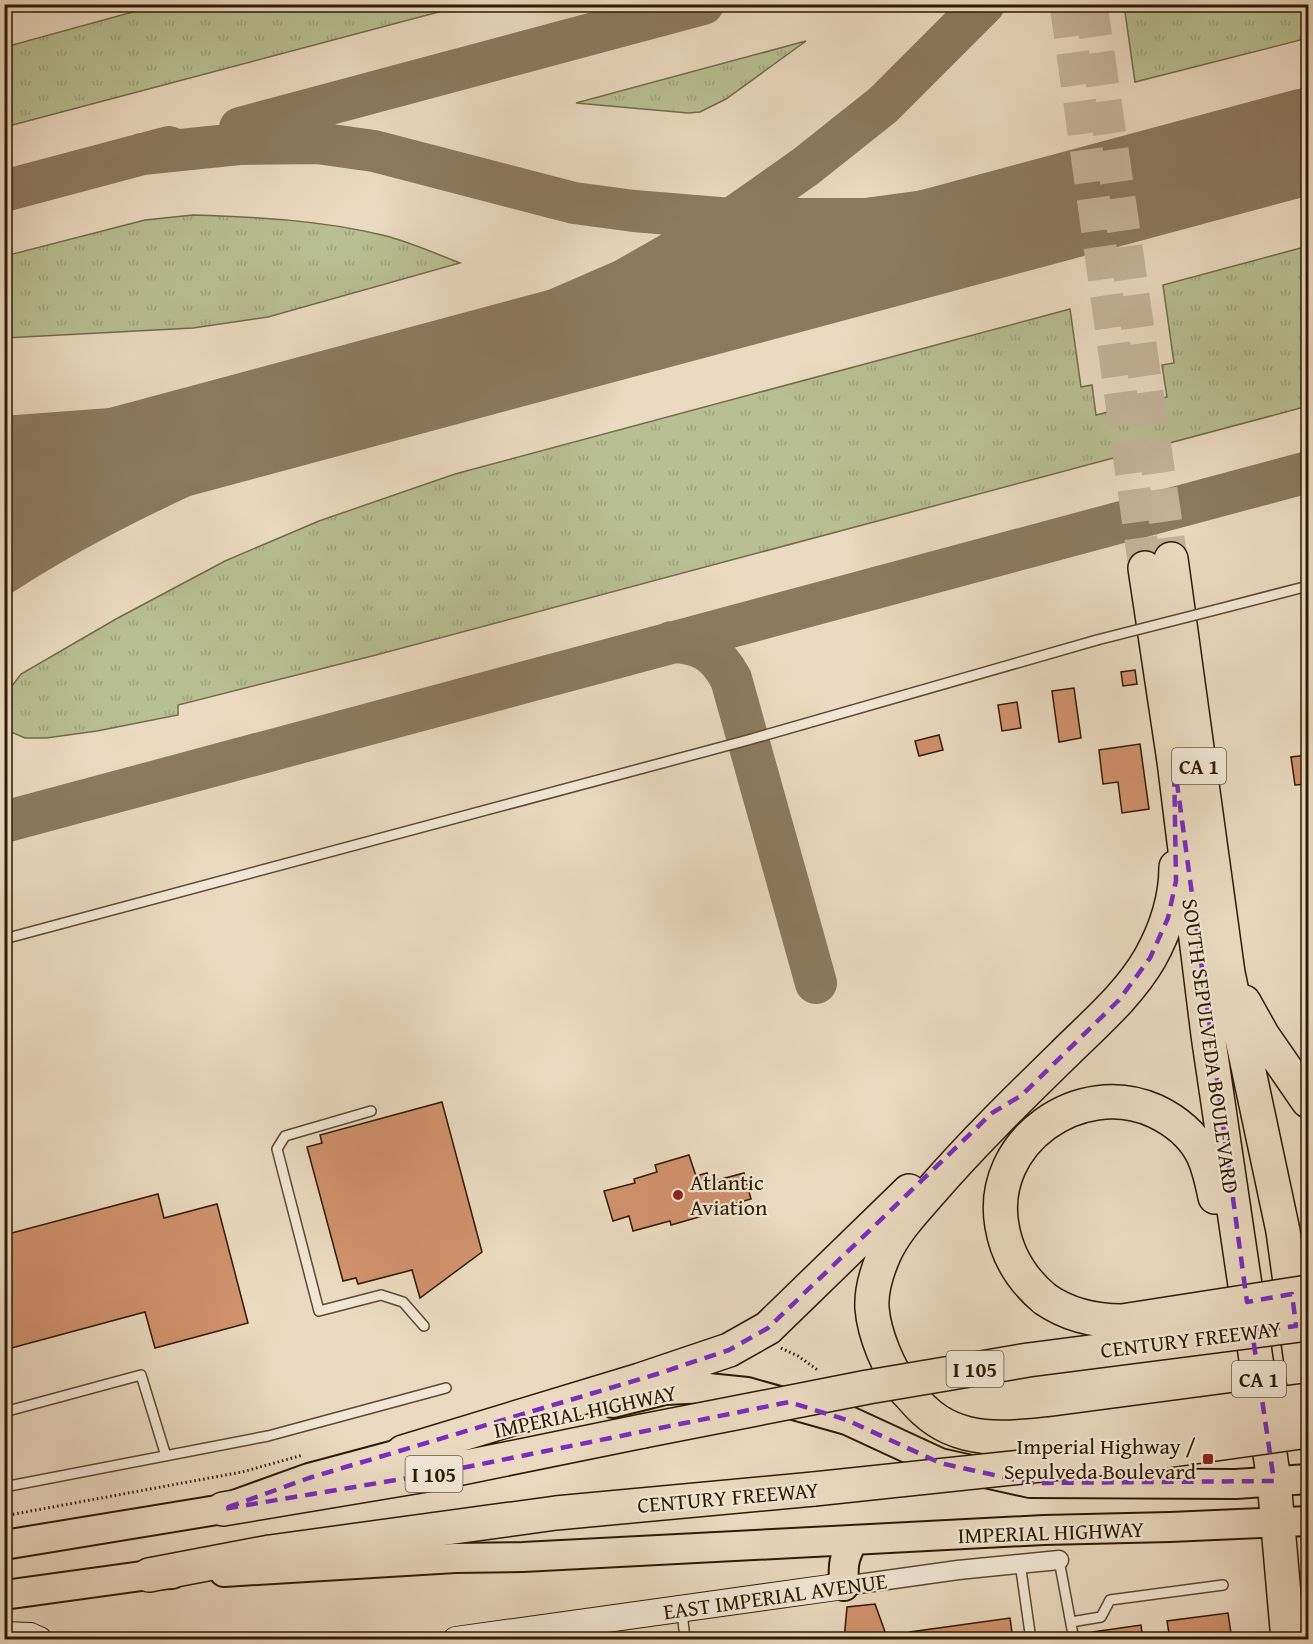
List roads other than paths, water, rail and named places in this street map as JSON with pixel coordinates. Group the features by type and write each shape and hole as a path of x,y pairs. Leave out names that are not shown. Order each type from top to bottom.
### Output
{"highway":[{"name":"SOUTH SEPULVEDA BOULEVARD","path":"1293,1522 1275,1481 1208,1035 1174,761 1158,563 1228,973 1283,1231 1308,1413"},
{"path":"1174,761 1176,881 1168,918 1150,958 1119,1000 1022,1095 905,1221 885,1253 874,1282 872,1308 889,1365 899,1382 926,1412 957,1431 980,1436 1006,1439 1308,1400"},
{"path":"1228,973 1263,1036 1308,1101"},
{"path":"403,1452 649,1377 729,1350 758,1334 768,1328 992,1113 1022,1095"},
{"path":"1243,1276 1218,1213 1208,1167 1202,1153 1191,1137 1174,1122 1147,1107 1121,1102 1097,1102 1068,1110 1036,1130 1014,1158 1003,1190 1001,1221 1009,1253 1033,1288 1060,1309 1100,1320 1122,1321 1308,1292"},
{"name":"CENTURY FREEWAY","path":"223,1509 432,1474 868,1387 1017,1362 1308,1324"},
{"name":"CENTURY FREEWAY","path":"149,1575 270,1552 556,1513 1136,1455 1308,1431"},
{"name":"CA 1","path":"1288,1640 1293,1522"}],"main road":[{"name":"IMPERIAL HIGHWAY","path":"4,1545 223,1509 309,1478 403,1452 665,1390 708,1388 747,1392 847,1419 940,1463 1030,1482 1236,1484 1308,1479"},
{"name":"IMPERIAL HIGHWAY","path":"4,1594 149,1575 274,1570 455,1558 523,1557 853,1541 1053,1529 1293,1522"},
{"path":"844,1586 845,1555 853,1541"}],"street":[{"name":"EAST IMPERIAL AVENUE","path":"456,1640 531,1634 681,1609 844,1586 1059,1560"},
{"path":"4,1635 30,1635 39,1640"}],"lane":[{"path":"4,939 748,741 1097,640 1308,586"},
{"path":"371,1111 285,1136 277,1149 319,1311 381,1295 403,1302 424,1326"},
{"path":"4,1412 141,1376 166,1456"},
{"path":"4,1487 268,1436 446,1388"},
{"path":"1059,1560 1074,1640"},
{"path":"1020,1563 1031,1640"},
{"path":"1071,1622 1101,1617 1110,1600 1223,1585"},
{"path":"681,1609 685,1640"}],"tunnel":[{"path":"1066,4 1145,568"},
{"path":"1091,4 1171,559"}],"place":[{"name":"Atlantic Aviation","path":"678,1195"},
{"name":"Imperial Highway / Sepulveda Boulevard","path":"1208,1459"}]}
